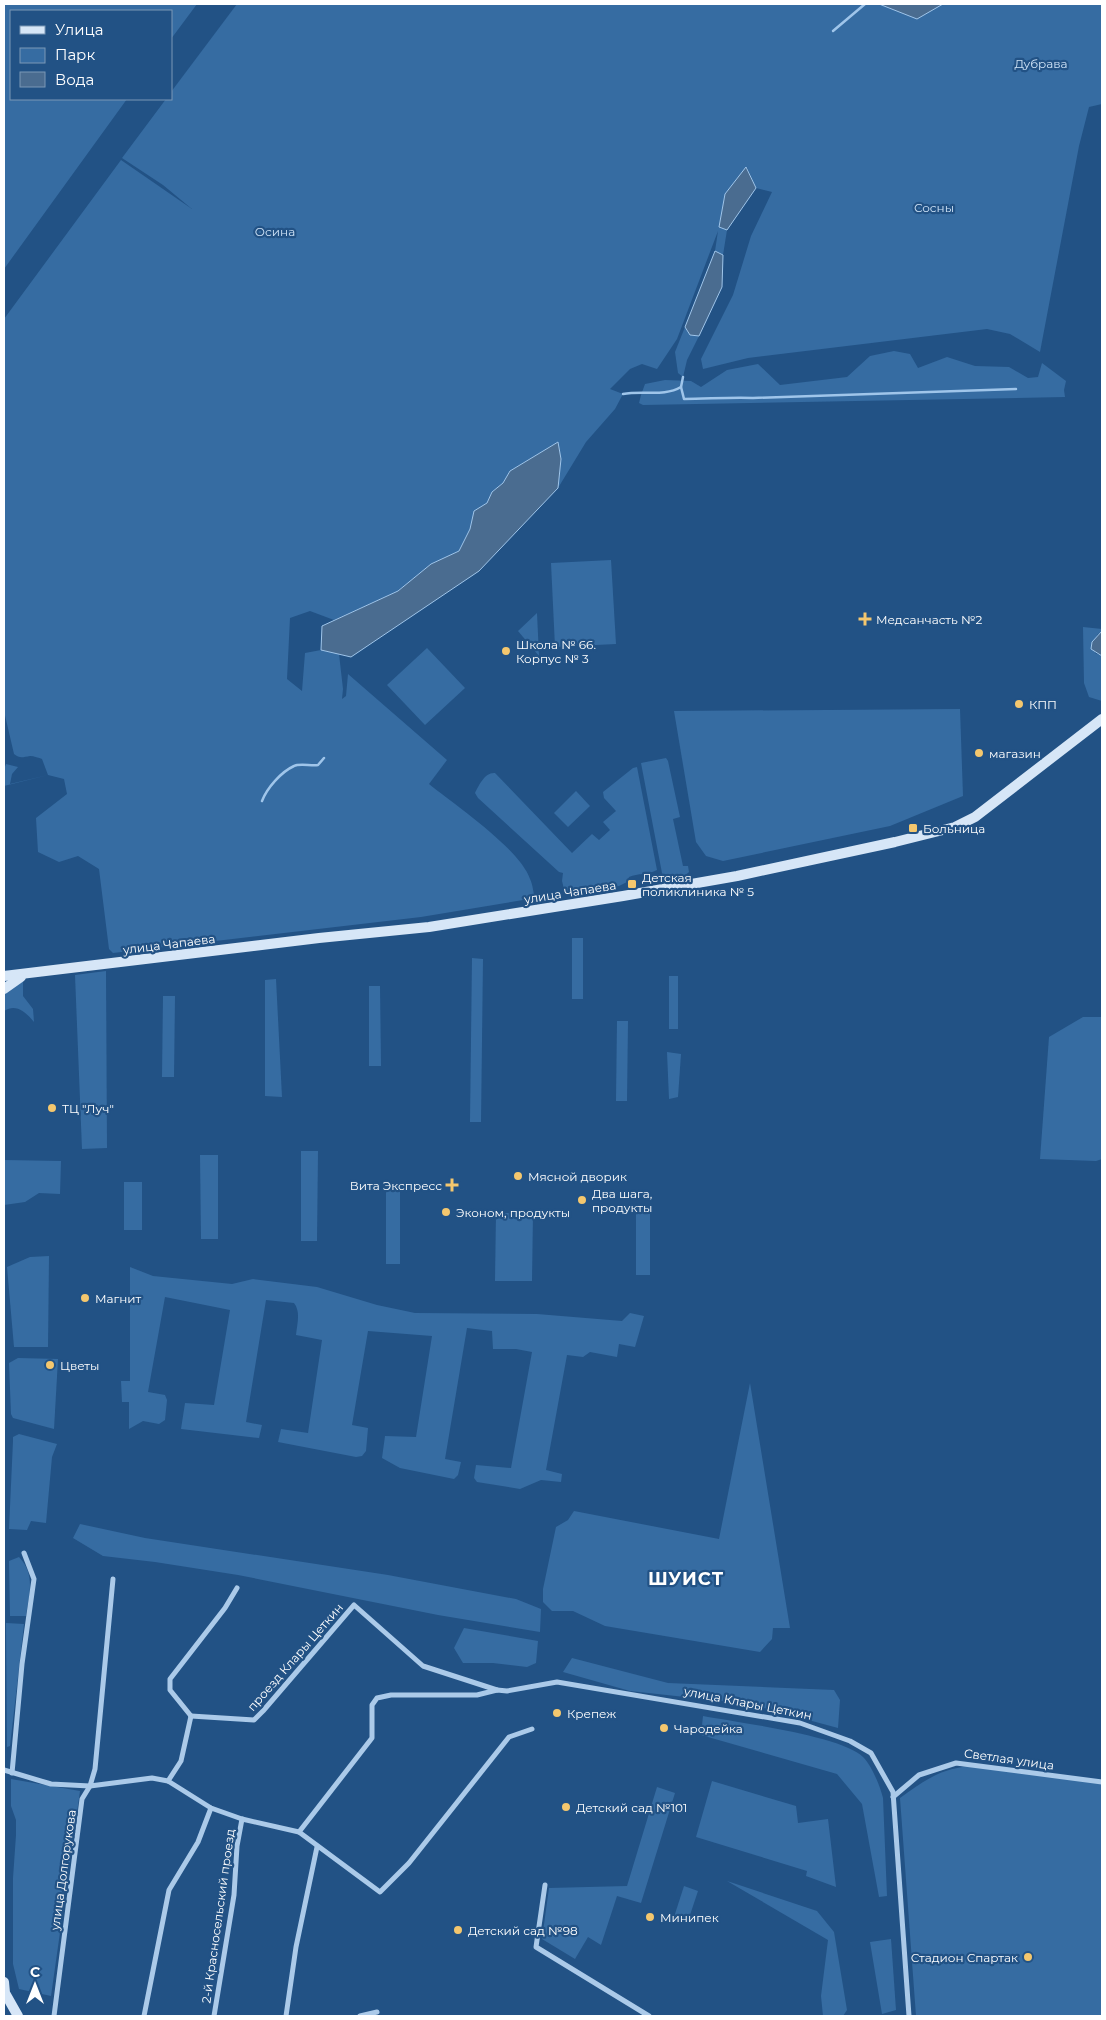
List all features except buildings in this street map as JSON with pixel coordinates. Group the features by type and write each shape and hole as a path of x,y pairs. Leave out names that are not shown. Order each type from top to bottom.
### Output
{"street":[{"name":"улица Чапаева","path":"4,976 429,927 694,884 895,842 955,827 976,817 1102,719"},
{"path":"4,989 27,973"},
{"path":"12,1774 22,1664 34,1579 24,1553"},
{"name":"улица Долгорукова","path":"54,2016 82,1799 90,1786 95,1769 113,1579"},
{"path":"168,1781 181,1762 191,1716 170,1690 170,1679 225,1608 237,1588"},
{"name":"проезд Клары Цеткин","path":"191,1716 254,1720 263,1712 354,1605 423,1666 497,1690"},
{"name":"улица Клары Цеткин","path":"497,1690 507,1691 558,1682 800,1723 850,1741 871,1753 893,1792 909,2016"},
{"path":"299,1832 372,1738 372,1705 377,1698 391,1694 477,1695 497,1690"},
{"path":"4,1770 12,1774 51,1784 90,1786 152,1778 168,1781 211,1808 242,1819 299,1832 380,1892 409,1863 509,1737 532,1729"},
{"name":"Светлая улица","path":"893,1797 919,1775 956,1762 1102,1782"},
{"path":"144,2016 169,1890 198,1842 211,1808"},
{"name":"2-й Красносельский проезд","path":"214,2016 234,1895 237,1846 242,1819"},
{"path":"286,2016 296,1947 317,1847"},
{"path":"545,1885 536,1948 649,2016"},
{"path":"4,1982 6,1993 18,2016"},
{"path":"360,2016 377,2012"}],"green space":[{"path":"4,4 197,4 172,38 172,10 10,10 10,100 126,100 4,269"},
{"path":"237,4 1102,4 1102,104 1089,107 1079,146 1040,352 1010,334 987,329 748,358 703,369 701,359 733,295 751,236 772,192 756,188 747,167 725,194 719,227 727,230 723,255 715,251 718,231 677,339 657,369 642,364 630,369 610,389 623,394 615,409 586,442 558,488 561,459 558,442 510,471 503,483 492,492 487,503 474,512 470,529 459,551 431,564 398,591 334,620 310,611 290,618 287,679 302,691 305,653 321,650 339,654 343,689 342,699 346,696 348,674 447,760 429,784 486,828 514,854 530,879 535,898 421,917 113,953 109,949 99,869 78,856 59,862 38,852 36,818 67,794 64,779 48,775 42,759 32,756 20,757 14,754 4,711 4,319 121,160 192,209 163,185 122,158 165,100 172,100 172,91"},
{"path":"685,327 690,335 699,336 687,360 683,377 678,373 675,352"},
{"path":"894,351 910,354 918,368 947,357 975,366 1009,367 1028,378 1038,377 1042,363 1066,381 1065,397 643,405 639,403 645,384 665,380 691,381 701,387 727,370 758,364 780,385 847,377 870,356"},
{"path":"611,560 616,644 555,647 551,563"},
{"path":"537,613 539,656 518,631"},
{"path":"1083,627 1102,629 1097,635 1095,653 1102,656 1102,701 1089,697 1084,683"},
{"path":"427,648 465,688 425,725 387,685"},
{"path":"960,709 963,796 890,826 723,861 706,856 696,842 674,711"},
{"path":"666,758 680,817 673,819 683,866 688,866 689,872 681,877 671,878 665,878 662,873 641,763"},
{"path":"6,764 18,767 12,774 10,784 48,775 4,786 4,769"},
{"path":"637,767 657,870 629,877 627,882 619,886 565,893 562,881 563,873 559,872 478,798 475,793 485,777 495,773 572,853 592,834 599,840 610,830 603,822 616,811 604,798 603,792 633,768"},
{"path":"576,791 590,806 568,827 554,813"},
{"path":"572,938 583,938 583,999 572,999"},
{"path":"472,958 483,959 481,1122 470,1122"},
{"path":"106,971 107,1148 82,1149 75,975"},
{"path":"669,976 678,976 678,1029 669,1029"},
{"path":"276,979 282,1097 265,1096 265,980"},
{"path":"23,981 23,996 33,1009 34,1022 28,1015 17,1008 4,1011 4,992"},
{"path":"369,986 380,986 381,1066 369,1066"},
{"path":"163,996 175,996 174,1077 162,1077"},
{"path":"1083,1017 1102,1017 1102,1159 1096,1161 1040,1159 1049,1037"},
{"path":"617,1021 628,1021 627,1101 616,1101"},
{"path":"667,1052 681,1054 678,1097 669,1099"},
{"path":"301,1151 318,1151 317,1241 301,1241"},
{"path":"200,1155 218,1155 218,1239 201,1239"},
{"path":"4,1160 61,1161 60,1194 39,1193 25,1202 4,1205"},
{"path":"124,1182 142,1182 142,1230 124,1230"},
{"path":"386,1183 400,1183 400,1264 386,1264"},
{"path":"636,1207 650,1207 650,1275 636,1275"},
{"path":"496,1213 533,1213 532,1281 495,1281"},
{"path":"49,1256 48,1347 14,1347 7,1267 30,1257"},
{"path":"130,1267 153,1276 232,1284 253,1279 317,1287 377,1305 415,1313 537,1314 622,1321 630,1313 644,1316 635,1347 619,1344 617,1357 590,1352 583,1357 567,1355 546,1470 562,1474 561,1482 541,1480 520,1489 477,1482 474,1478 476,1465 511,1468 532,1352 516,1349 493,1349 492,1331 467,1328 445,1459 461,1462 458,1475 454,1479 400,1468 382,1458 385,1436 416,1437 432,1336 368,1331 352,1425 368,1428 366,1451 362,1456 356,1457 278,1442 281,1429 308,1433 322,1340 296,1335 298,1314 294,1303 266,1300 246,1422 262,1425 259,1438 181,1429 185,1403 214,1405 230,1310 165,1297 148,1392 165,1395 167,1400 165,1420 159,1424 143,1421 129,1429 129,1402 122,1402 121,1381 130,1381"},
{"path":"18,1358 58,1359 54,1429 13,1418 11,1414 9,1363"},
{"path":"750,1383 790,1628 773,1628 772,1639 760,1652 605,1626 573,1611 552,1611 543,1602 543,1589 556,1527 568,1520 574,1511 719,1539"},
{"path":"19,1434 57,1444 52,1457 46,1523 31,1521 27,1530 9,1529 13,1437"},
{"path":"80,1524 145,1538 388,1575 516,1599 541,1609 540,1632 438,1615 238,1575 103,1556 73,1538"},
{"path":"19,1557 28,1571 30,1585 29,1600 26,1616 10,1616 9,1561"},
{"path":"6,1623 24,1624 10,1746 7,1747"},
{"path":"464,1628 538,1641 536,1663 527,1667 493,1663 463,1663 454,1648"},
{"path":"572,1658 668,1683 834,1690 840,1700 838,1728 749,1704 630,1691 563,1672"},
{"path":"703,1716 812,1736 852,1749 863,1757 875,1776 883,1798 887,1896 879,1897 862,1804 837,1774 701,1735"},
{"path":"970,1766 1102,1782 1102,2016 916,2016 900,1798 941,1773"},
{"path":"11,1779 80,1791 51,1996 19,1989 13,1964 13,1878 16,1820 11,1806"},
{"path":"712,1781 796,1806 798,1823 828,1819 836,1887 806,1876 807,1871 696,1837"},
{"path":"657,1787 675,1793 641,1903 617,1896 601,1945 588,1937 575,1959 542,1939 549,1888 627,1886"},
{"path":"727,1881 817,1911 834,1932 847,2010 843,2016 823,2016 821,1996 828,1940"},
{"path":"684,1886 698,1891 688,1921 674,1917"},
{"path":"891,1939 896,2010 882,2014 870,1942"}],"water":[{"path":"879,4 943,4 917,19"},
{"path":"746,167 756,188 727,230 719,227 725,194"},
{"path":"715,251 723,255 722,287 699,336 690,335 685,327"},
{"path":"558,442 561,459 558,488 479,571 351,657 321,650 322,626 398,591 431,564 459,551 470,529 474,511 487,503 492,492 503,483 510,471"},
{"path":"1102,631 1102,656 1091,649 1092,642"}],"waterway":[{"path":"833,31 865,4"},
{"path":"623,394 668,392 681,387 683,377"},
{"path":"681,387 684,399 1016,389"},
{"path":"262,801 267,791 284,772 294,766 318,765 324,758"}],"place":[{"name":"Медсанчасть №2","path":"865,619"},
{"name":"Школа № 66. Корпус № 3","path":"506,651"},
{"name":"КПП","path":"1019,704"},
{"name":"магазин","path":"979,753"},
{"name":"Больница","path":"913,828"},
{"name":"Детская поликлиника № 5","path":"632,884"},
{"name":"ТЦ \"Луч\"","path":"52,1108"},
{"name":"Мясной дворик","path":"518,1176"},
{"name":"Вита Экспресс","path":"452,1185"},
{"name":"Два шага, продукты","path":"582,1200"},
{"name":"Эконом, продукты","path":"446,1212"},
{"name":"Магнит","path":"85,1298"},
{"name":"Цветы","path":"50,1365"},
{"name":"Крепеж","path":"557,1713"},
{"name":"Чародейка","path":"664,1728"},
{"name":"Детский сад №101","path":"566,1807"},
{"name":"Минипек","path":"650,1917"},
{"name":"Детский сад №98","path":"458,1930"},
{"name":"Стадион Спартак","path":"1028,1957"}],"district":[{"name":"ШУИСТ","path":"686,1579"}],"park label":[{"name":"Дубрава","path":"1041,63"},
{"name":"Сосны","path":"934,207"},
{"name":"Осина","path":"275,231"}]}
